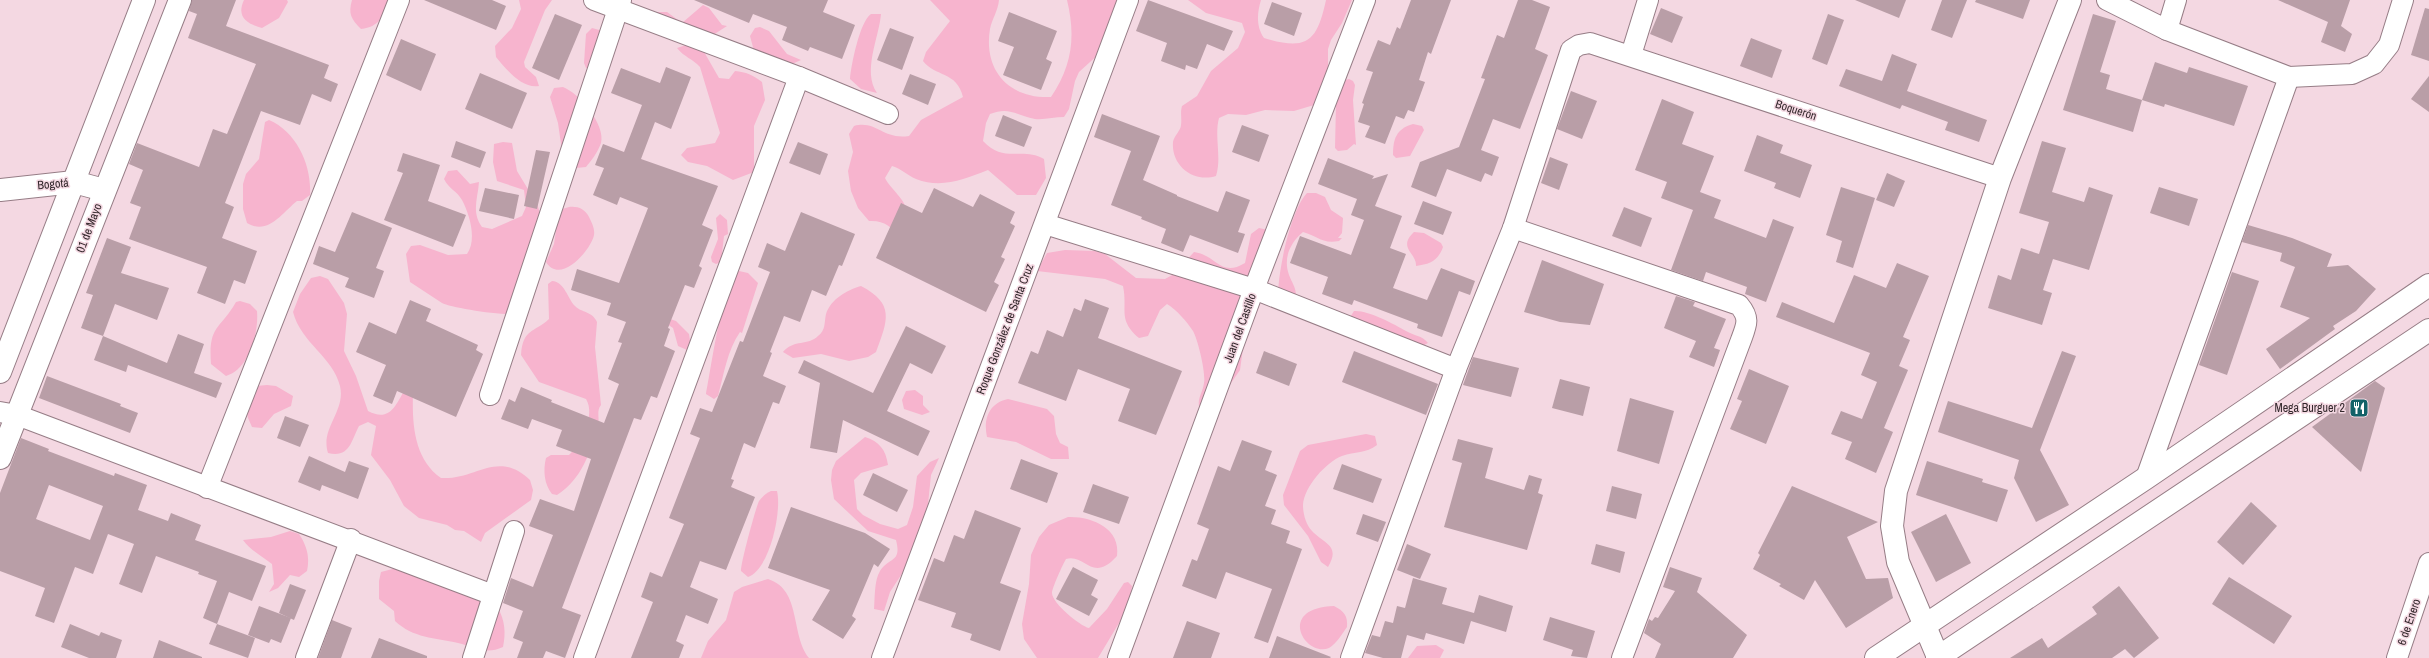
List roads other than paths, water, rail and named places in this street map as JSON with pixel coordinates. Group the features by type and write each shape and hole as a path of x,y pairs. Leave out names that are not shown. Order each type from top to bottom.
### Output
{"main road":[{"name":"01 de Mayo","path":"0,458 8,414 104,190 180,0"},
{"path":"2070,0 2000,178 1896,491 1892,526 1898,562 1937,658 2429,330"},
{"path":"0,372 140,9 168,31"},
{"name":"Bogotá","path":"0,190 74,182 104,190"},
{"path":"1876,658 2146,478 2429,285"}],"street":[{"path":"207,488 399,0"},
{"path":"594,0 619,5 888,114"},
{"name":"Roque González de Santa Cruz","path":"882,658 1128,0"},
{"name":"Juan del Castillo","path":"1118,658 1254,290 1365,0"},
{"path":"1631,55 1648,0"},
{"path":"2107,0 2167,30 2289,78 2352,74 2374,64 2389,45 2403,0"},
{"path":"2167,30 2176,0"},
{"path":"490,396 619,5"},
{"name":"Boquerón","path":"1513,228 1571,50 1579,45 1590,43 1631,55 2000,178"},
{"path":"584,658 799,77"},
{"path":"2146,478 2289,78"},
{"path":"1045,224 1254,290 1456,369"},
{"path":"1351,658 1456,369 1513,228 1739,305 1746,313 1747,324 1622,658"},
{"path":"8,414 207,488 351,539 493,595"},
{"path":"473,658 514,531"},
{"path":"306,658 351,539"},
{"name":"6 de Enero","path":"2397,658 2429,563"}],"place":[{"name":"Mega Burguer 2","path":"2359,408"}]}
